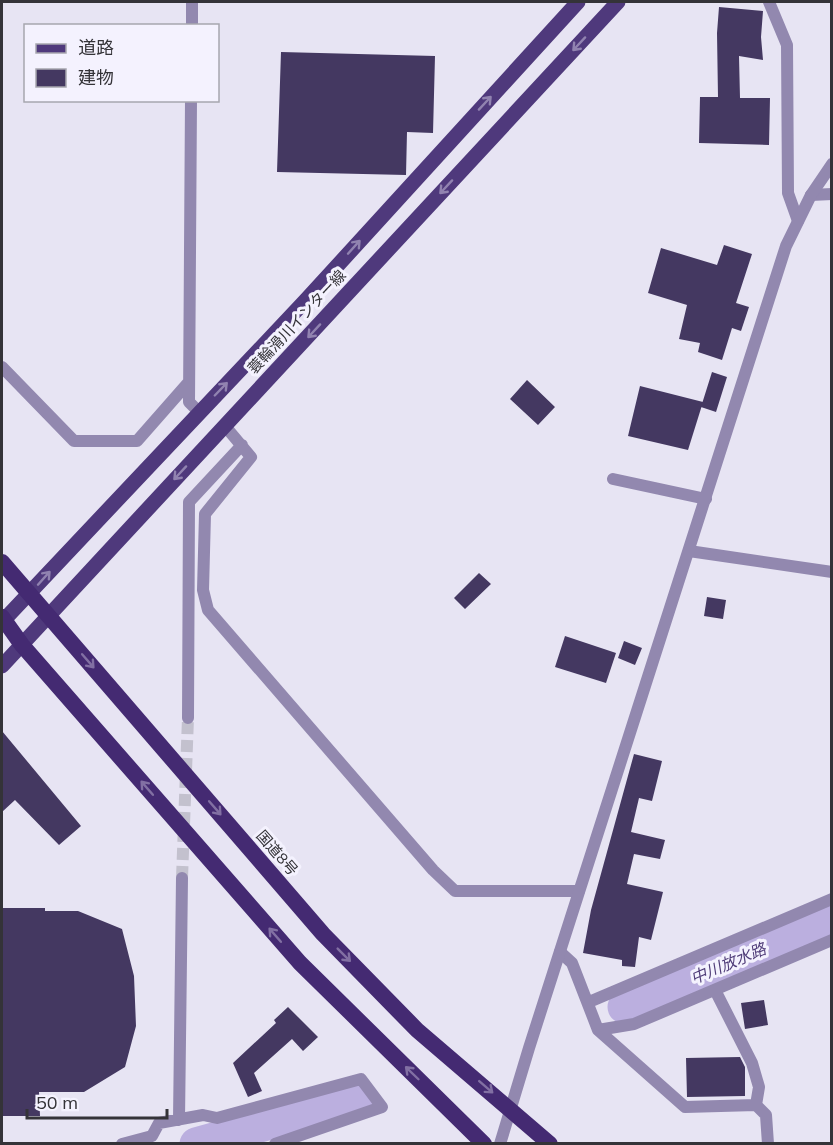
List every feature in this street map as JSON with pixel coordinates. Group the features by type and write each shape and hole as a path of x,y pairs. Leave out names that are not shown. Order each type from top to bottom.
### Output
{"highway":[{"name":"国道8号","path":"2,562 28,595 323,934 417,1030 550,1143"},
{"path":"2,620 300,963 484,1143"}],"main road":[{"name":"蓑輪滑川インター線","path":"2,620 306,300 579,2"},
{"name":"蓑輪滑川インター線","path":"2,666 618,2"}],"street":[{"path":"192,2 192,24"},
{"path":"769,2 787,45 788,193 798,221"},
{"path":"191,102 188,383 189,402 199,412"},
{"path":"500,1143 786,246 811,195 831,164"},
{"path":"811,195 831,194"},
{"path":"2,367 74,441 138,441 188,383"},
{"path":"225,426 251,457 204,514 203,590 208,610 426,861 455,891 579,891"},
{"path":"188,718 189,502 242,445"},
{"path":"613,479 706,499"},
{"path":"689,551 831,572"},
{"path":"179,1120 182,878"},
{"path":"588,1002 831,899"},
{"path":"598,1030 634,1024 831,940"},
{"path":"560,952 572,963 598,1030 685,1107 756,1106 766,1115 768,1143"},
{"path":"715,990 752,1063 759,1087 756,1106"},
{"path":"122,1143 152,1136 159,1123 203,1115 217,1118 362,1079 382,1107 275,1143"}],"building":[{"path":"719,7 763,11 761,37 763,60 739,56 740,98 770,98 769,145 699,143 700,97 718,97"},
{"path":"281,52 435,56 433,133 407,132 406,175 277,172"},
{"path":"724,245 752,254 736,303 749,307 741,331 732,328 722,360 698,352 700,343 679,339 687,305 648,293 661,248 717,265"},
{"path":"712,372 727,377 716,412 701,407"},
{"path":"527,380 555,407 538,425 510,399"},
{"path":"640,386 703,402 688,450 628,436"},
{"path":"479,573 491,584 465,609 454,598"},
{"path":"707,597 726,600 723,619 704,616"},
{"path":"565,636 616,653 606,683 555,667"},
{"path":"624,641 642,648 635,665 618,658"},
{"path":"2,731 81,826 59,845 15,800 2,812"},
{"path":"634,754 662,761 652,801 639,798 631,832 665,840 660,859 634,854 627,884 663,892 651,940 639,937 635,967 622,966 622,960 583,953 591,910"},
{"path":"2,908 78,911 122,929 134,976 136,1026 125,1067 84,1092 39,1092 40,1116 2,1116"},
{"path":"764,1000 768,1025 745,1029 741,1003"},
{"path":"288,1007 318,1037 303,1051 292,1039 254,1073 262,1091 248,1097 233,1063 276,1023 274,1020"},
{"path":"740,1057 745,1067 745,1096 687,1097 686,1058"}],"waterway":[{"name":"中川放水路","path":"624,1007 832,919"},
{"name":"中川放水路","path":"196,1144 360,1098"}],"tunnel":[{"path":"182,878 188,718"}]}
